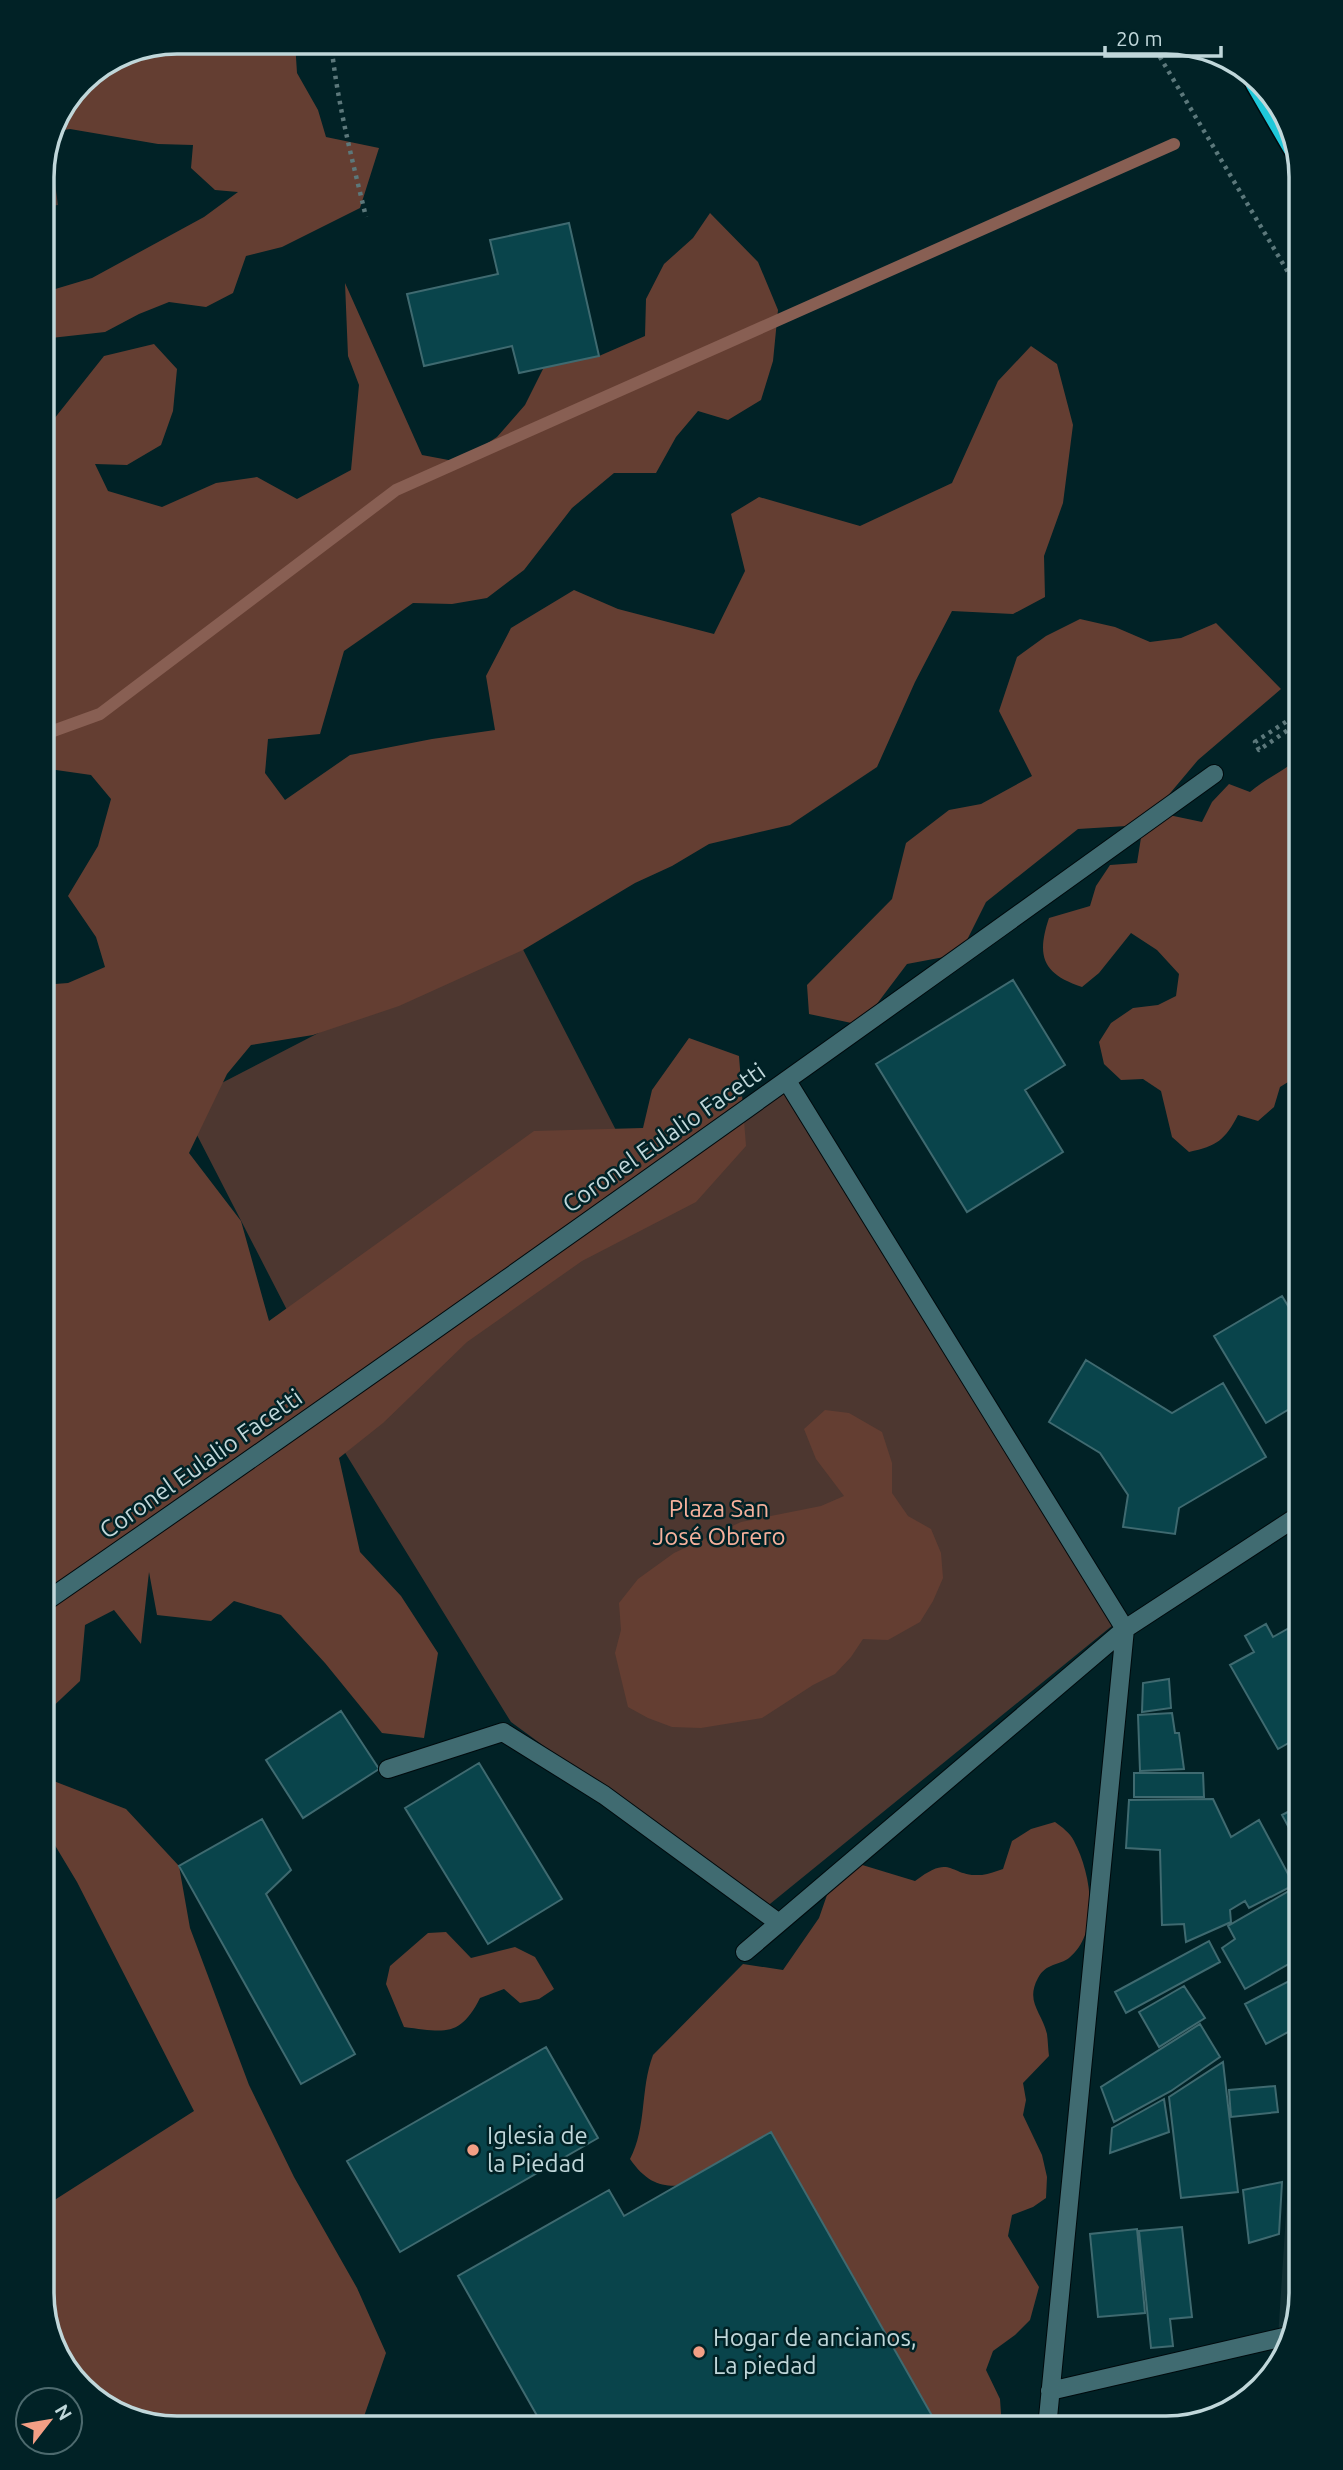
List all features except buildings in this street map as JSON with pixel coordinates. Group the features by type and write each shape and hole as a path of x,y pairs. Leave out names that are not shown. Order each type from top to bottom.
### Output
{"street":[{"path":"787,1081 1214,774"},
{"name":"Coronel Eulalio Facetti","path":"54,1595 303,1424 787,1081 1125,1629"},
{"path":"745,1952 1125,1629 1289,1522"},
{"path":"1048,2416 1125,1629"},
{"path":"388,1769 503,1732 604,1795 779,1923"},
{"path":"1050,2391 1280,2338"}],"path":[{"path":"333,55 341,111 366,217"},
{"path":"1159,55 1289,274"},
{"path":"1289,720 1255,742 1259,750 1289,730"}],"shaded area":[{"path":"170,55 296,55 297,73 318,110 326,137 379,148 360,208 282,247 246,256 233,293 206,307 169,302 105,332 55,338 55,289 92,278 204,217 238,192 215,190 191,168 193,145 158,144 64,130 75,109 90,90 109,75 138,61"},
{"path":"710,213 758,262 778,310 773,361 761,400 728,420 698,411 676,437 656,473 614,473 572,508 524,570 487,598 452,604 413,603 344,651 320,734 268,739 265,773 285,800 350,755 495,730 486,676 511,628 574,590 618,609 714,634 745,571 731,514 759,497 860,526 952,483 998,381 1031,346 1057,364 1073,425 1063,503 1044,556 1045,597 1013,614 952,611 915,682 877,767 790,825 709,844 672,866 635,883 523,950 399,1006 313,1035 251,1045 227,1074 189,1153 241,1221 269,1321 534,1131 643,1128 652,1090 689,1038 739,1056 746,1146 696,1202 582,1261 467,1342 383,1423 339,1458 360,1552 401,1596 438,1653 424,1738 382,1733 325,1663 281,1615 234,1601 211,1621 157,1615 149,1572 141,1644 114,1610 85,1625 80,1681 54,1705 55,984 68,983 105,967 96,937 68,896 98,846 111,799 91,775 55,770 55,418 104,356 154,344 177,369 173,411 161,445 127,465 95,464 108,491 162,507 216,483 257,477 297,499 351,470 359,385 348,356 345,283 422,455 459,462 497,437 525,405 544,367 599,356 645,336 646,299 664,264 693,238"},
{"path":"1080,619 1115,627 1150,642 1181,638 1216,623 1281,689 1198,760 1145,823 1164,814 1202,822 1212,802 1229,784 1250,792 1289,766 1289,1081 1280,1087 1274,1107 1258,1121 1238,1115 1224,1136 1207,1147 1189,1152 1172,1137 1161,1091 1143,1079 1121,1080 1104,1064 1099,1042 1111,1023 1133,1008 1158,1005 1176,996 1179,974 1157,950 1131,933 1099,973 1082,987 1051,970 1043,954 1049,918 1090,906 1096,886 1110,865 1137,863 1143,825 1078,829 986,902 960,954 907,964 861,1025 809,1014 807,985 892,899 906,843 949,810 981,804 1032,776 999,711 1017,657 1046,636"},
{"path":"825,1410 849,1413 882,1432 892,1463 892,1493 908,1516 931,1529 941,1553 943,1578 920,1622 888,1640 863,1639 835,1674 762,1718 701,1728 672,1727 628,1707 615,1653 621,1630 619,1603 638,1579 674,1553 741,1522 821,1506 844,1496 816,1459 804,1429"},
{"path":"54,1781 126,1809 179,1866 190,1928 249,2085 294,2177 357,2288 386,2353 364,2415 154,2413 123,2403 109,2395 85,2374 71,2354 58,2324 54,2292 54,2200 194,2111 77,1882 54,1844"},
{"path":"1055,1822 1070,1835 1085,1869 1090,1902 1086,1933 1079,1947 1069,1958 1041,1973 1034,1986 1034,2000 1045,2026 1049,2056 1023,2083 1026,2100 1023,2115 1042,2155 1047,2177 1046,2198 1033,2207 1012,2215 1008,2236 1039,2287 1030,2320 993,2351 986,2370 1000,2399 1001,2416 847,2416 709,2181 665,2185 647,2177 630,2159 639,2134 646,2081 653,2055 743,1964 783,1970 819,1918 827,1895 842,1867 859,1864 915,1881 927,1872 944,1867 971,1875 985,1875 1003,1869 1012,1841 1031,1829"},
{"path":"446,1932 471,1958 515,1947 535,1957 554,1989 539,1999 520,2003 504,1989 480,1998 465,2020 449,2029 440,2031 404,2027 386,1984 390,1966 428,1933"},
{"path":"1289,2168 1288,2308 1278,2343"}],"green space":[{"path":"55,184 58,205 55,205"},
{"path":"514,932 620,1138 287,1310 181,1104"},
{"name":"Plaza San José Obrero","path":"786,1089 1113,1625 765,1908 511,1722 336,1438"}],"waterway":[{"path":"55,730 100,714 396,490 1174,144"}],"place":[{"name":"Iglesia de la Piedad","path":"473,2150"},
{"name":"Hogar de ancianos, La piedad","path":"699,2352"}]}
